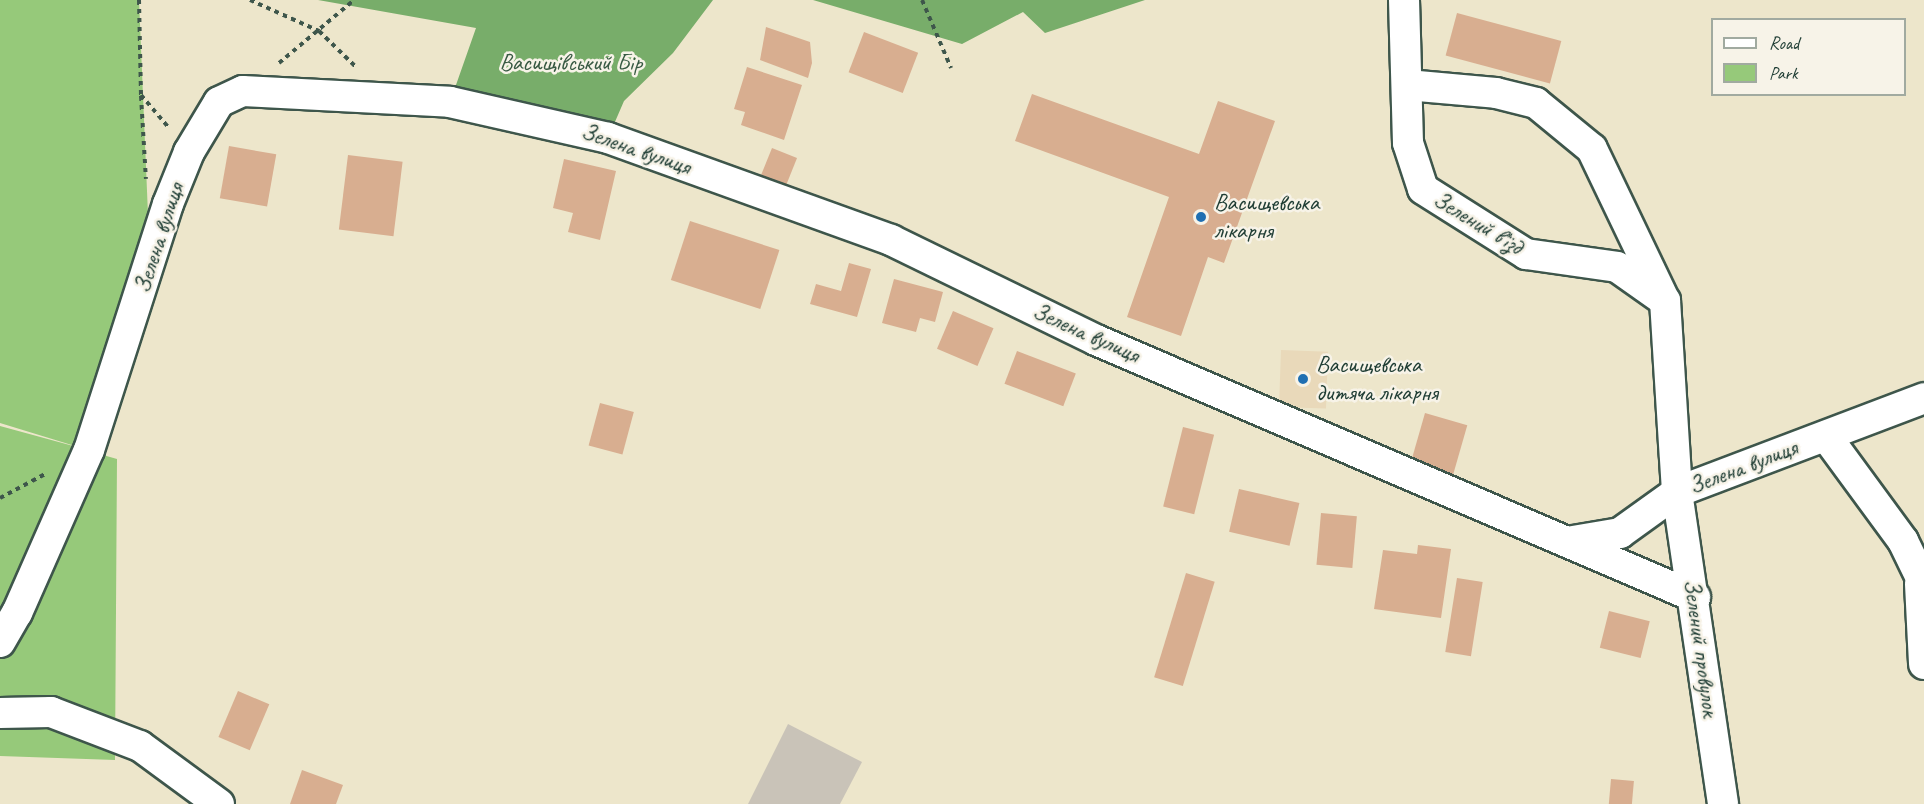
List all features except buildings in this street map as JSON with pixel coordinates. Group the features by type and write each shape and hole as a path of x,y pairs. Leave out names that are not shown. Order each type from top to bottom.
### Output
{"street":[{"name":"Зелений в'їзд","path":"1404,0 1408,143 1423,189 1526,254 1617,267 1665,301"},
{"path":"1407,85 1496,93 1536,103 1592,149 1665,301 1677,492"},
{"name":"Зелена вулиця","path":"0,642 17,613 89,450 168,204 189,152 219,102 243,91 450,102 572,127 891,240 1096,340 1695,597"},
{"name":"Зелена вулиця","path":"1567,542 1620,533 1677,492 1924,398"},
{"path":"1826,436 1903,541 1922,584 1924,664"},
{"name":"Зелений провулок","path":"1677,492 1695,597 1723,804"},
{"path":"0,713 51,712 140,746 219,804"}],"path":[{"path":"139,0 141,95 189,152"},
{"path":"250,0 319,31 387,97"},
{"path":"243,91 354,0"},
{"path":"922,0 951,68"}],"shaded area":[{"name":"Васищевська дитяча лікарня","path":"1281,350 1328,352 1326,409 1279,407"},
{"path":"788,724 862,762 840,804 748,804"}],"green space":[{"path":"0,0 139,0 150,262 89,451 117,459 115,760 0,756 0,426 88,450 0,423"},
{"name":"Васищівський Бір","path":"318,0 713,0 673,53 624,101 608,138 450,102 476,28"},
{"path":"813,0 1145,0 1045,33 1023,12 962,44"}],"place":[{"name":"Васищевська лікарня","path":"1201,217"},
{"name":"Васищевська дитяча лікарня","path":"1303,379"}]}
